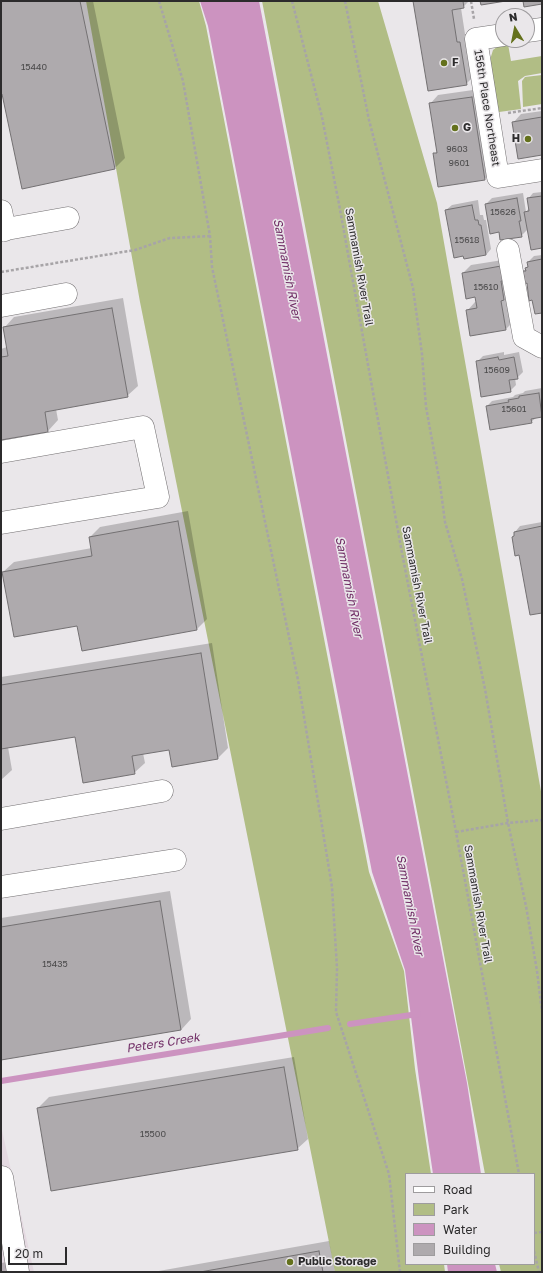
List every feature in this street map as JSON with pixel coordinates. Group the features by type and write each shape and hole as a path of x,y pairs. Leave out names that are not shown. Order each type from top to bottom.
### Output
{"street":[{"path":"475,30 495,34"},
{"name":"156th Place Northeast","path":"475,30 498,177 542,170"},
{"path":"2,224 68,218"},
{"path":"508,250 524,337 542,347"},
{"path":"1,306 66,294"},
{"path":"1,452 143,427 158,497 1,523"},
{"path":"1,819 162,792"},
{"path":"1,887 174,860"},
{"path":"1,1176 6,1229 18,1272"}],"path":[{"path":"159,1 183,81 210,236 212,267 299,688 332,887 337,968 336,1012 389,1174 400,1272"},
{"name":"Sammamish River Trail","path":"292,1 322,117 338,197 402,552 456,832 519,1173"},
{"path":"345,1 369,120 413,288 422,354 426,407 440,484 445,522 462,579 485,688 508,824 530,928 542,1012"},
{"path":"471,1 475,30"},
{"path":"506,113 542,108"},
{"path":"1,272 135,250 170,238 210,236"},
{"path":"456,832 542,820"},
{"path":"535,1255 539,1272"}],"shaded area":[{"path":"1,1126 34,1272 1,1272"}],"green space":[{"path":"86,1 199,1 206,26 369,872 404,971 415,1069 431,1173 405,1173 405,1265 444,1265 445,1272 335,1272 140,302"},
{"path":"262,1 378,1 437,203 542,797 542,1272 501,1272 499,1265 535,1265 535,1173 485,1173"},
{"path":"496,48 509,48 511,61 542,56 542,73 525,76 518,81 521,109 499,112 489,63 493,50"},
{"path":"542,75 542,104 523,107 522,81 525,77"}],"water":[{"name":"Sammamish River","path":"200,1 259,1 467,1083 481,1173 433,1173 405,970 372,872 208,26"},
{"path":"447,1265 495,1265 497,1272 448,1272"}],"building":[{"path":"1,1 80,1 115,169 22,189 1,93"},
{"name":"F","path":"413,1 463,1 464,8 452,10 457,42 460,42 467,85 428,91"},
{"path":"480,1 506,1 481,5"},
{"path":"523,1 542,1 542,4 524,7"},
{"name":"G","path":"472,97 485,180 438,187 433,153 437,153 429,103"},
{"name":"H","path":"542,117 542,155 518,159 512,122"},
{"path":"542,196 542,248 531,250 524,212 529,211 527,198"},
{"path":"517,198 522,237 500,240 499,232 490,234 485,204"},
{"path":"472,205 475,220 478,220 479,225 481,225 486,255 464,259 463,256 454,258 445,210"},
{"path":"542,259 542,313 535,314 532,300 529,301 527,283 525,284 523,271 526,271 525,268 528,267 527,262"},
{"path":"501,266 503,281 501,281 504,300 501,301 506,330 470,336 466,310 477,308 475,297 466,299 462,273"},
{"path":"112,308 128,397 45,412 48,432 1,440 1,357 8,356 3,327"},
{"path":"498,357 499,360 514,357 518,379 509,380 511,392 481,397 476,361"},
{"path":"539,393 542,417 531,419 532,423 490,430 486,406 509,402 508,400 519,398 519,396"},
{"path":"178,521 197,630 82,651 77,626 14,637 2,572 92,556 89,537"},
{"path":"542,526 542,613 530,615 519,555 515,556 512,537 514,536 514,532"},
{"path":"201,653 218,759 172,767 169,750 132,756 135,774 83,783 75,737 1,749 1,685"},
{"path":"160,901 181,1030 1,1060 1,927"},
{"path":"284,1067 298,1150 51,1191 37,1108"},
{"name":"Public Storage","path":"319,1251 323,1272 200,1272"}],"waterway":[{"name":"Peters Creek","path":"350,1024 418,1014"},
{"name":"Peters Creek","path":"1,1081 328,1028"}],"place":[{"name":"F","path":"444,63"},
{"name":"G","path":"455,128"},
{"name":"H","path":"528,139"},
{"name":"Public Storage","path":"290,1262"}]}
